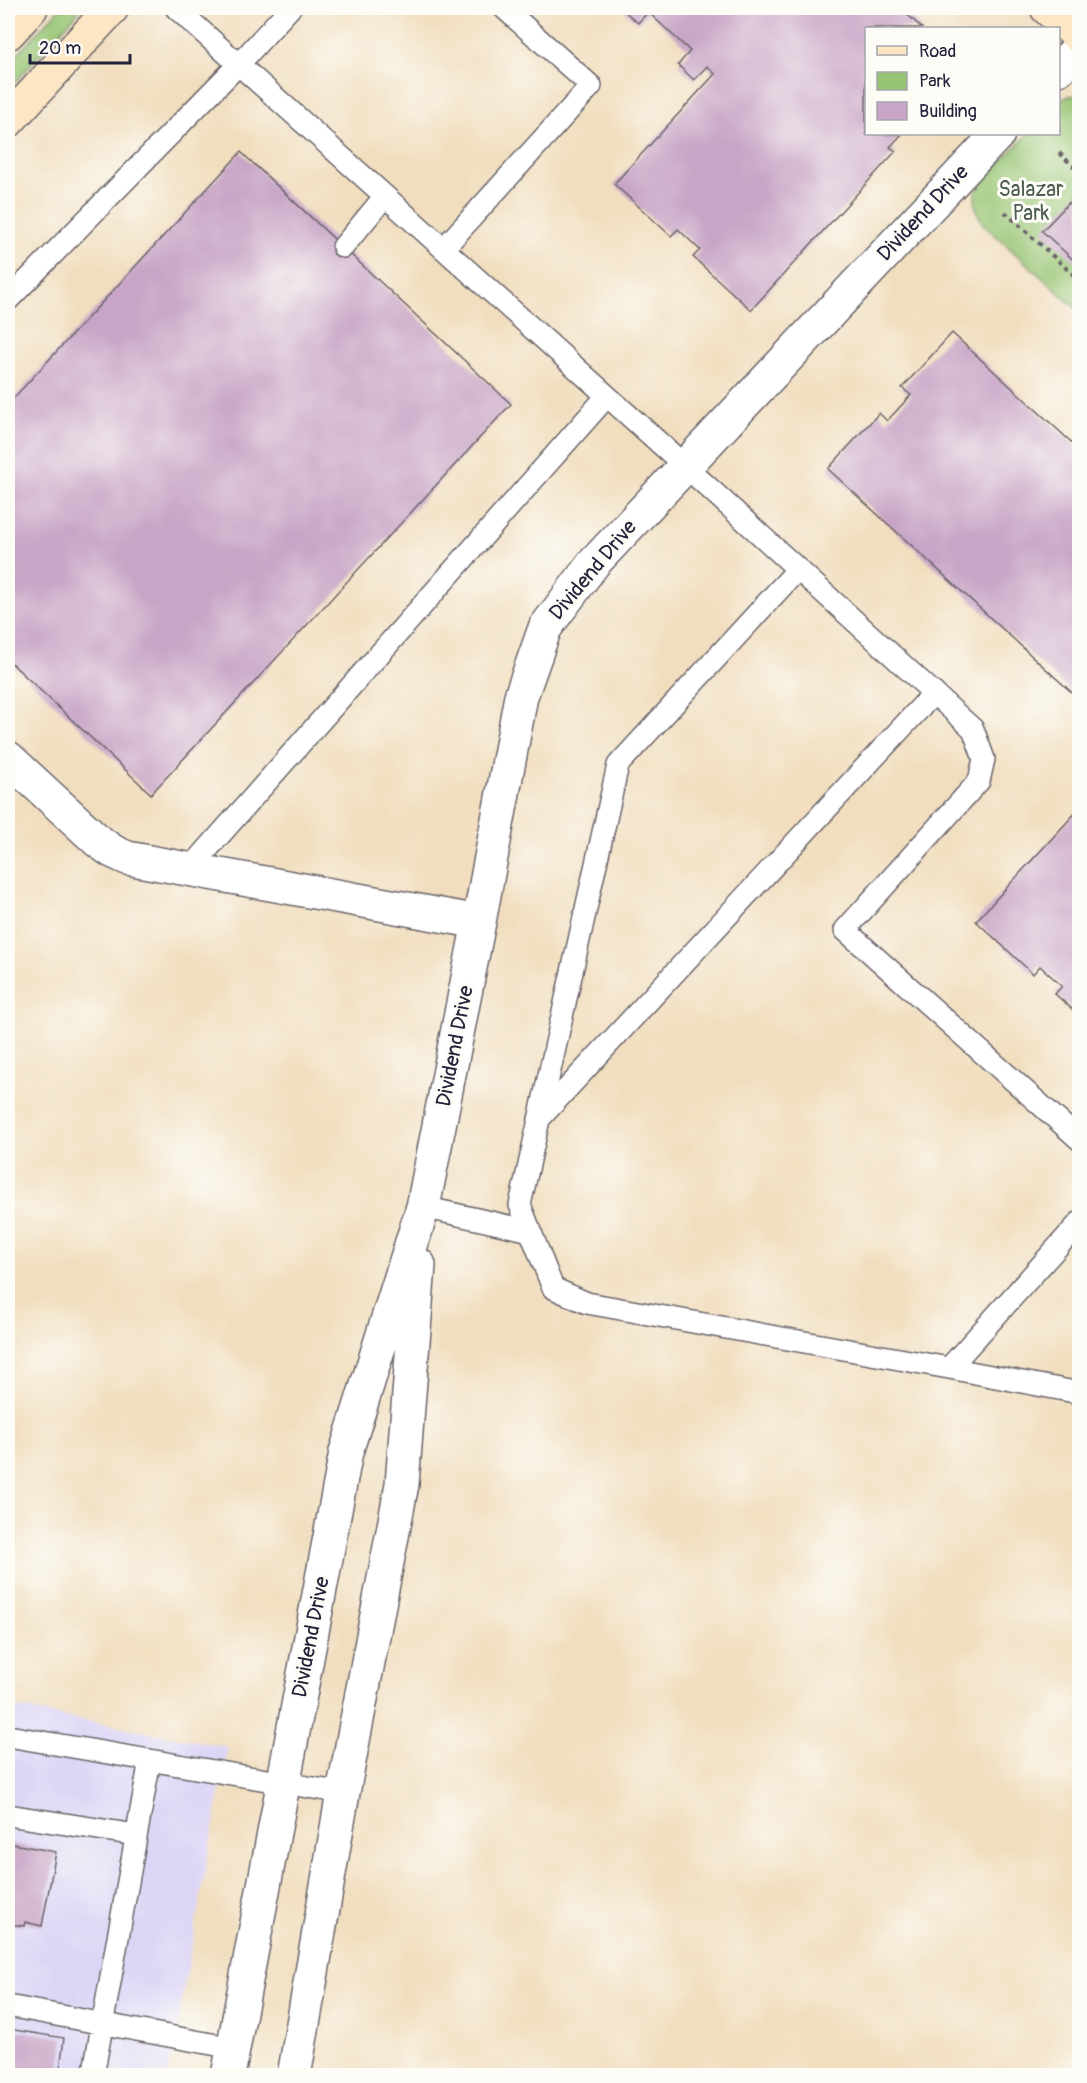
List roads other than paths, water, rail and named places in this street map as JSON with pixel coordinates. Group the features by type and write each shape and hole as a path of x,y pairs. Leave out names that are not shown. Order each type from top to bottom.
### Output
{"street":[{"path":"8,33 31,8"},
{"path":"8,121 112,8"},
{"path":"1047,8 1080,37"},
{"path":"1060,68 1080,47"},
{"name":"Dividend Drive","path":"230,2062 346,1452 423,1207 479,922 520,696 545,628 593,564 997,135"},
{"path":"8,758 98,841 128,858 479,922"},
{"name":"Dividend Drive","path":"294,2076 343,1793 402,1484 423,1207"}],"lane":[{"path":"176,8 608,396 973,729 984,759 979,781 845,930 1080,1140"},
{"path":"8,300 290,8"},
{"path":"444,248 591,86 504,8"},
{"path":"343,247 385,196"},
{"path":"189,870 608,396"},
{"path":"798,569 618,765 520,1205 553,1288 587,1303 1080,1393"},
{"path":"539,1119 934,693"},
{"path":"423,1207 531,1231"},
{"path":"949,1368 1080,1222"},
{"path":"8,1736 343,1793"},
{"path":"93,2076 150,1760"},
{"path":"8,1815 136,1835"},
{"path":"8,2006 102,2023 230,2062"}],"park label":[{"name":"Salazar Park","path":"1031,201"}]}
